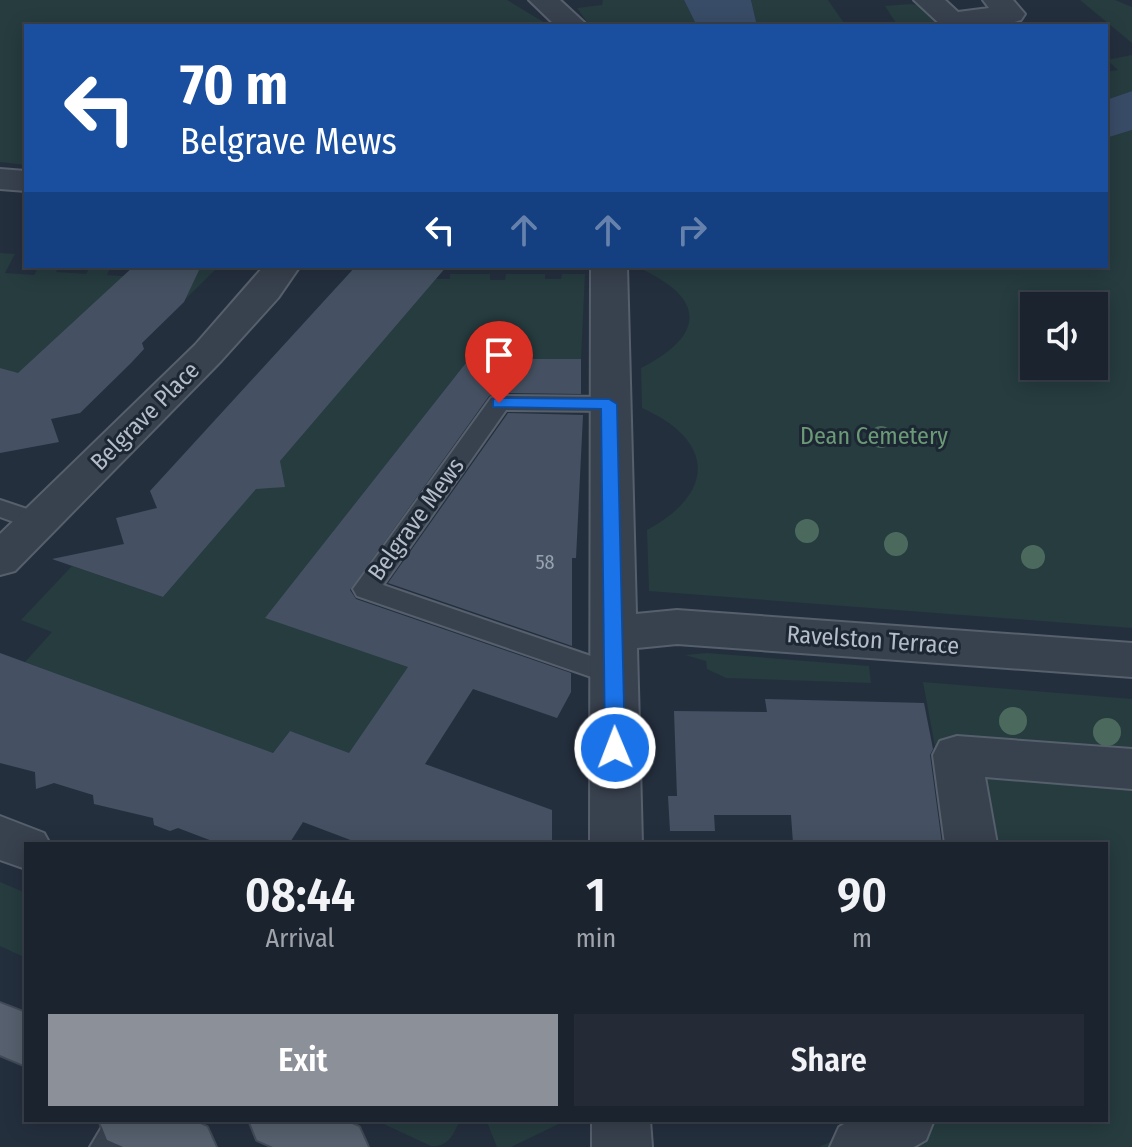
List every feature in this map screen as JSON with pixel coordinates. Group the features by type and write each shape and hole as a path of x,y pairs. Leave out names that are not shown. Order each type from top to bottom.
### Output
{"main road":[{"path":"0,1028 24,1039"},
{"path":"282,1122 338,1147"}],"street":[{"path":"543,0 571,24"},
{"path":"928,0 954,24 1011,14 997,0"},
{"path":"0,179 24,181"},
{"name":"Belgrave Place","path":"0,560 19,515 208,353 265,290 281,268"},
{"path":"609,268 616,842"},
{"name":"Ravelston Terrace","path":"614,654 677,627 1132,660"},
{"path":"971,842 957,755 1132,769"},
{"path":"0,837 24,847"},
{"path":"621,1122 622,1147"},
{"path":"860,1147 902,1122"}],"lane":[{"name":"Belgrave Mews","path":"609,404 499,403 366,589 614,654"},
{"path":"108,1147 161,1130"}],"green space":[{"path":"0,0 507,0 547,24 24,24 24,165 0,162"},
{"path":"603,0 684,0 696,24 589,24 577,8 602,5"},
{"path":"751,0 828,0 845,24 757,24"},
{"path":"1080,0 1115,0 1132,7 1132,43"},
{"path":"885,6 921,6 939,24 897,24"},
{"path":"1132,55 1132,91 1108,99 1108,72 1118,70 1108,60"},
{"name":"Dean Cemetery","path":"1132,130 1132,628 649,591 647,530 670,515 686,499 695,483 698,467 694,451 683,435 642,408 641,368 678,343 687,330 690,317 686,304 677,292 639,268 1108,268 1108,137"},
{"path":"0,253 15,254 5,273 34,275 38,268 58,268 56,272 86,274 90,268 110,268 107,275 136,277 160,268 217,268 154,330 18,374 0,368"},
{"path":"450,274 490,274 490,280 505,280 506,274 545,274 545,279 561,279 562,274 585,274 581,359 469,359 266,618 409,667 334,776 290,731 272,754 25,662 52,632 21,620 72,566 163,597 432,279 450,279"},
{"path":"707,653 869,666 871,683 726,678 707,669 706,661 685,655"},
{"path":"923,682 1132,699 1132,1147 819,1147 874,1122 1108,1122 1108,842 953,842"},
{"path":"0,882 24,892 24,957 0,946"},
{"path":"379,1122 459,1122 446,1142 431,1146"},
{"path":"487,1122 563,1122 511,1147 497,1147"}],"water":[{"path":"684,0 751,0 757,24 696,24"},
{"path":"1132,91 1132,130 1108,137 1108,99"}],"building":[{"path":"132,268 200,268 184,302 142,343 144,349 131,363 80,413 51,419 59,442 0,453 0,368 18,373"},
{"path":"354,268 445,268 280,461 285,487 256,489 163,597 52,559 124,544 116,518 157,508 150,491"},
{"path":"469,359 581,359 581,394 499,393 489,396 350,590 356,599 571,673 571,692 557,718 473,689 425,764 552,810 552,842 356,842 303,822 290,842 215,842 178,828 170,831 154,825 153,818 94,804 93,795 54,783 36,789 35,772 0,763 0,653 273,753 290,731 349,753 408,667 265,618"},
{"path":"508,413 583,415 576,558 572,558 572,646 388,583"},
{"path":"765,699 924,703 933,749 930,755 942,842 793,842 791,815 714,815 715,831 670,831 668,796 677,796 674,711 767,712"}],"route":[{"path":"499,403 609,404 615,748"}]}
